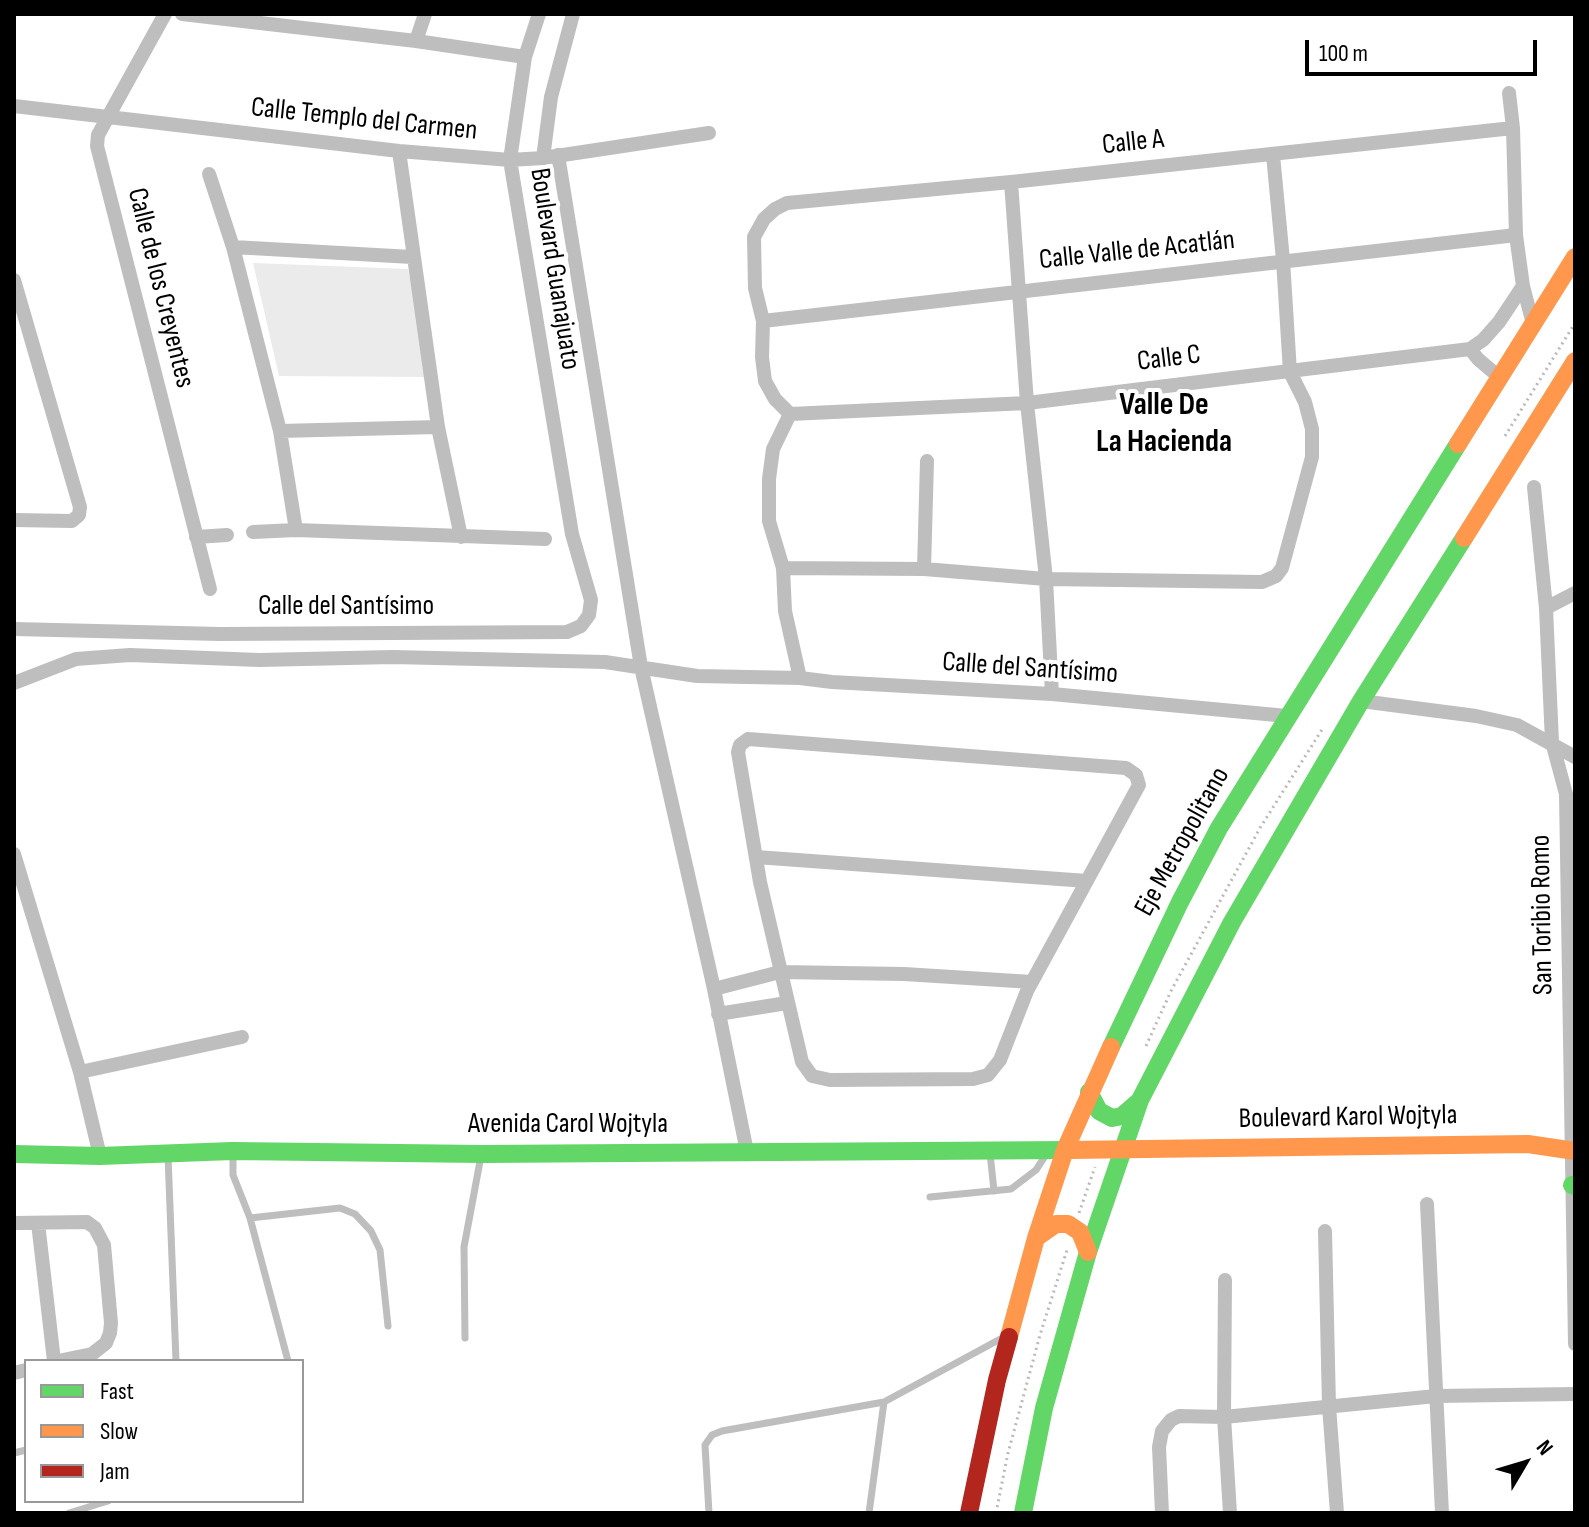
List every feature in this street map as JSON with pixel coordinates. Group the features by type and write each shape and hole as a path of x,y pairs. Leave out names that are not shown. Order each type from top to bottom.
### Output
{"main road":[{"name":"Eje Metropolitano","path":"969,1513 997,1380 1057,1150 1089,1092 1206,852 1287,716 1575,257"},
{"path":"1023,1513 1044,1408 1088,1252 1140,1100 1232,922 1361,701 1575,361"},
{"path":"1089,1092 1099,1111 1112,1118 1122,1116 1140,1100"},
{"name":"Boulevard Karol Wojtyla","path":"1123,1149 1528,1144 1574,1150"},
{"name":"Avenida Carol Wojtyla","path":"14,1154 1123,1149"},
{"path":"1036,1238 1056,1224 1068,1224 1080,1232 1088,1252"}],"street":[{"name":"Calle de los Creyentes","path":"165,14 98,135 97,146 210,589"},
{"path":"182,14 282,19 525,57"},
{"path":"416,41 425,14"},
{"name":"Boulevard Guanajuato","path":"539,14 525,57 510,160 572,534"},
{"name":"Boulevard Guanajuato","path":"573,14 551,97 551,156 641,667 714,989 747,1152"},
{"path":"1509,93 1516,235 1523,286 1533,324"},
{"name":"Calle Templo del Carmen","path":"14,106 399,151 510,160 709,133"},
{"name":"Calle A","path":"763,321 755,288 754,237 764,219 787,203 1513,128"},
{"path":"399,151 438,427 461,537"},
{"path":"783,568 924,569 1046,579 1262,582 1276,576 1282,568 1312,457 1312,429 1305,402 1290,372 1273,155"},
{"path":"209,174 233,247 280,431 296,530"},
{"path":"1011,182 1027,403 1046,579 1052,694"},
{"name":"Calle Valle de Acatlán","path":"763,321 1516,235"},
{"path":"233,247 412,257"},
{"path":"14,280 80,507 79,515 72,521 14,520"},
{"path":"1499,377 1470,349 1499,322 1523,286"},
{"path":"763,321 765,381 775,399 790,414 773,449 769,521 783,568 785,611 800,678"},
{"name":"Calle C","path":"790,414 1027,403 1470,349"},
{"path":"280,431 438,427"},
{"path":"924,569 927,461"},
{"name":"San Toribio Romo","path":"1534,487 1546,608 1552,742 1566,794 1571,831 1575,1344"},
{"path":"253,532 296,530 545,539"},
{"name":"Calle del Santísimo","path":"14,629 220,634 567,632 581,626 589,615 591,600 572,534"},
{"path":"196,537 227,535"},
{"path":"1546,608 1575,593"},
{"name":"Calle del Santísimo","path":"14,683 76,659 130,655 259,660 393,657 605,662 697,676 800,678 1052,694 1287,716"},
{"path":"1361,701 1476,716 1517,725 1575,757"},
{"path":"748,739 1126,768 1136,775 1139,785 1087,881 1032,982 1000,1060 988,1075 973,1079 830,1080 812,1076 802,1062 780,972 756,857 738,752 740,745 748,739"},
{"path":"14,854 80,1072 100,1156"},
{"path":"756,857 1087,881"},
{"path":"714,989 780,972 904,974 1032,982"},
{"path":"718,1014 787,1003"},
{"path":"80,1072 242,1037"},
{"path":"1427,1204 1442,1513"},
{"path":"14,1223 87,1222 99,1234 104,1245 110,1333 106,1343 92,1354 66,1359"},
{"path":"38,1223 56,1359"},
{"path":"1325,1231 1329,1406 1337,1513"},
{"path":"1225,1280 1224,1417 1230,1513"},
{"path":"1162,1513 1159,1447 1162,1431 1179,1416 1224,1417 1436,1396 1575,1394"}],"lane":[{"path":"930,1197 1011,1189 1057,1150"},
{"path":"232,1151 233,1175 250,1218 287,1359"},
{"path":"990,1151 994,1191"},
{"path":"168,1154 176,1359"},
{"path":"465,1338 464,1247 482,1154"},
{"path":"250,1218 340,1208 355,1214 371,1231 380,1250 388,1326"},
{"path":"709,1513 705,1445 712,1435 884,1402 1009,1334"},
{"path":"869,1513 884,1402"},
{"path":"69,1513 102,1503"}],"shaded area":[{"path":"253,263 408,269 430,377 279,376"}],"traffic: fast":[{"path":"1111,1047 1219,828 1458,444"},
{"path":"1023,1513 1044,1408 1088,1252 1140,1100 1232,922 1361,701 1464,538"},
{"path":"1089,1092 1099,1111 1112,1118 1122,1116 1138,1102"},
{"path":"14,1154 1069,1150"}],"traffic: slow":[{"path":"1458,444 1575,257"},
{"path":"1464,538 1575,361"},
{"path":"1009,1337 1036,1238 1065,1150 1111,1047"},
{"path":"1069,1150 1528,1144 1575,1151"},
{"path":"1036,1238 1056,1224 1068,1224 1080,1232 1088,1252"}],"traffic: jam":[{"path":"969,1513 1009,1337"}],"district":[{"name":"Valle De La Hacienda","path":"1164,424"}]}
